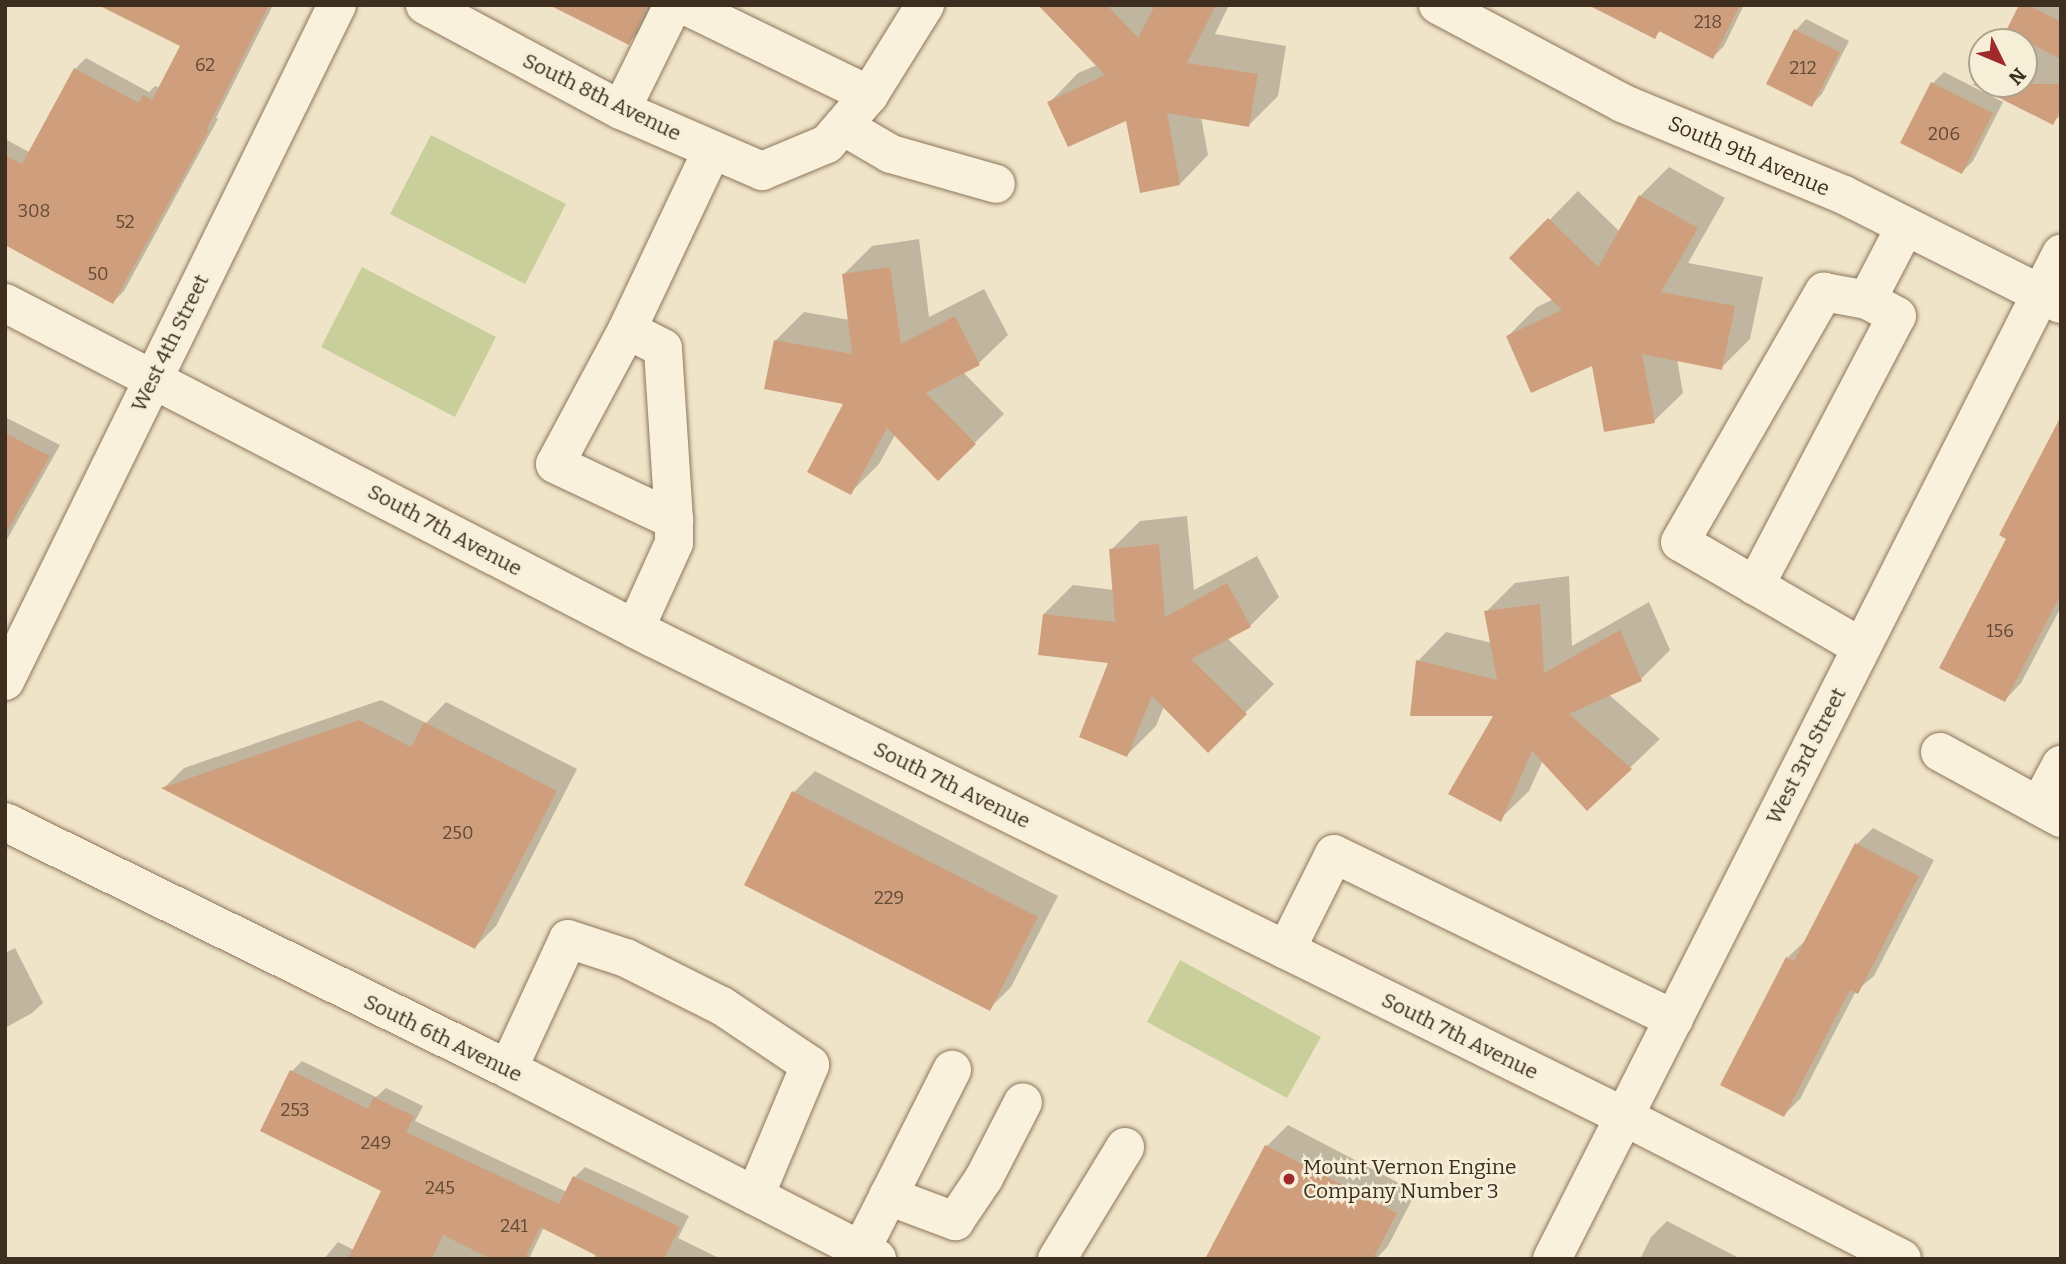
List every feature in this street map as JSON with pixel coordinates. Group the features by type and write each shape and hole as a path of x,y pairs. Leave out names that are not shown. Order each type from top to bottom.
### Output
{"street":[{"name":"West 4th Street","path":"5,681 337,5"},
{"name":"South 8th Avenue","path":"425,5 621,110 762,171 827,144 869,95 925,5"},
{"path":"621,110 673,5"},
{"path":"684,5 869,95"},
{"name":"South 9th Avenue","path":"1438,5 1622,103 1844,195 2051,299"},
{"path":"843,126 891,154 996,184"},
{"path":"674,520 555,464 627,330 712,150"},
{"path":"1867,300 1905,227"},
{"name":"West 3rd Street","path":"1552,1259 1861,647 2051,299 2061,254"},
{"path":"1755,586 1897,316 1867,300 1824,292 1680,542 1755,586 1861,647"},
{"name":"South 7th Avenue","path":"5,303 153,377 635,629 1625,1117 1902,1259"},
{"path":"627,330 663,348 674,520 674,543 635,629"},
{"path":"1940,752 2050,812 2061,765"},
{"name":"South 6th Avenue","path":"5,822 508,1069 869,1255"},
{"path":"1286,950 1334,854 1674,1019"},
{"path":"508,1069 568,939 626,958 722,1006 810,1065 755,1196"},
{"path":"869,1255 888,1196 952,1070"},
{"path":"888,1196 956,1221 985,1178 1023,1102"},
{"path":"1057,1259 1125,1147"}],"green space":[{"path":"431,135 566,204 525,284 390,214"},
{"path":"362,267 496,337 455,417 321,347"},
{"path":"1180,960 1321,1037 1287,1098 1147,1022"}],"building":[{"path":"98,5 269,5 207,129 209,130 113,304 5,245 5,155 22,164 74,68 139,103 143,95 152,100 180,46"},
{"path":"549,5 648,5 629,45"},
{"path":"1038,5 1107,5 1138,38 1155,5 1216,5 1187,63 1258,74 1249,127 1167,113 1180,185 1140,193 1126,121 1068,147 1047,102 1105,75"},
{"path":"1588,5 1740,5 1713,59 1659,31 1655,39"},
{"path":"2019,5 2028,5 2061,22 2061,59 2038,47 2038,28 2008,28"},
{"path":"1794,29 1840,52 1812,107 1766,84"},
{"path":"1931,82 1993,113 1962,174 1900,143"},
{"path":"2038,84 2061,84 2061,109 2053,125 2000,98 2038,98"},
{"path":"1639,195 1698,228 1661,292 1735,306 1722,370 1642,354 1655,423 1604,432 1592,366 1531,393 1506,336 1562,310 1509,258 1548,218 1598,267"},
{"path":"890,267 901,344 955,316 980,365 926,393 976,444 938,481 887,428 851,495 807,472 843,404 764,389 774,340 852,354 842,274"},
{"path":"2061,416 2061,594 2005,702 1939,668 2006,539 1999,535"},
{"path":"5,433 50,456 5,535"},
{"path":"1159,544 1165,617 1227,583 1251,627 1191,659 1247,714 1208,753 1152,696 1127,757 1079,737 1108,663 1038,655 1043,614 1115,622 1109,549"},
{"path":"1540,604 1544,673 1620,630 1642,681 1569,714 1632,769 1587,811 1532,751 1501,822 1448,794 1493,716 1410,716 1416,660 1497,680 1484,611"},
{"path":"359,720 411,747 424,722 557,791 475,949 161,788"},
{"path":"792,791 1038,917 990,1011 744,885"},
{"path":"1855,843 1919,876 1858,994 1850,990 1784,1117 1720,1085 1786,957 1794,961"},
{"path":"290,1070 368,1109 374,1097 414,1116 406,1132 559,1204 573,1176 680,1227 664,1259 603,1259 540,1227 525,1259 491,1259 443,1235 432,1259 348,1259 381,1191 260,1131"},
{"name":"Mount Vernon Engine Company Number 3","path":"1265,1145 1397,1213 1373,1259 1205,1259"}],"place":[{"name":"Mount Vernon Engine Company Number 3","path":"1289,1179"}]}
